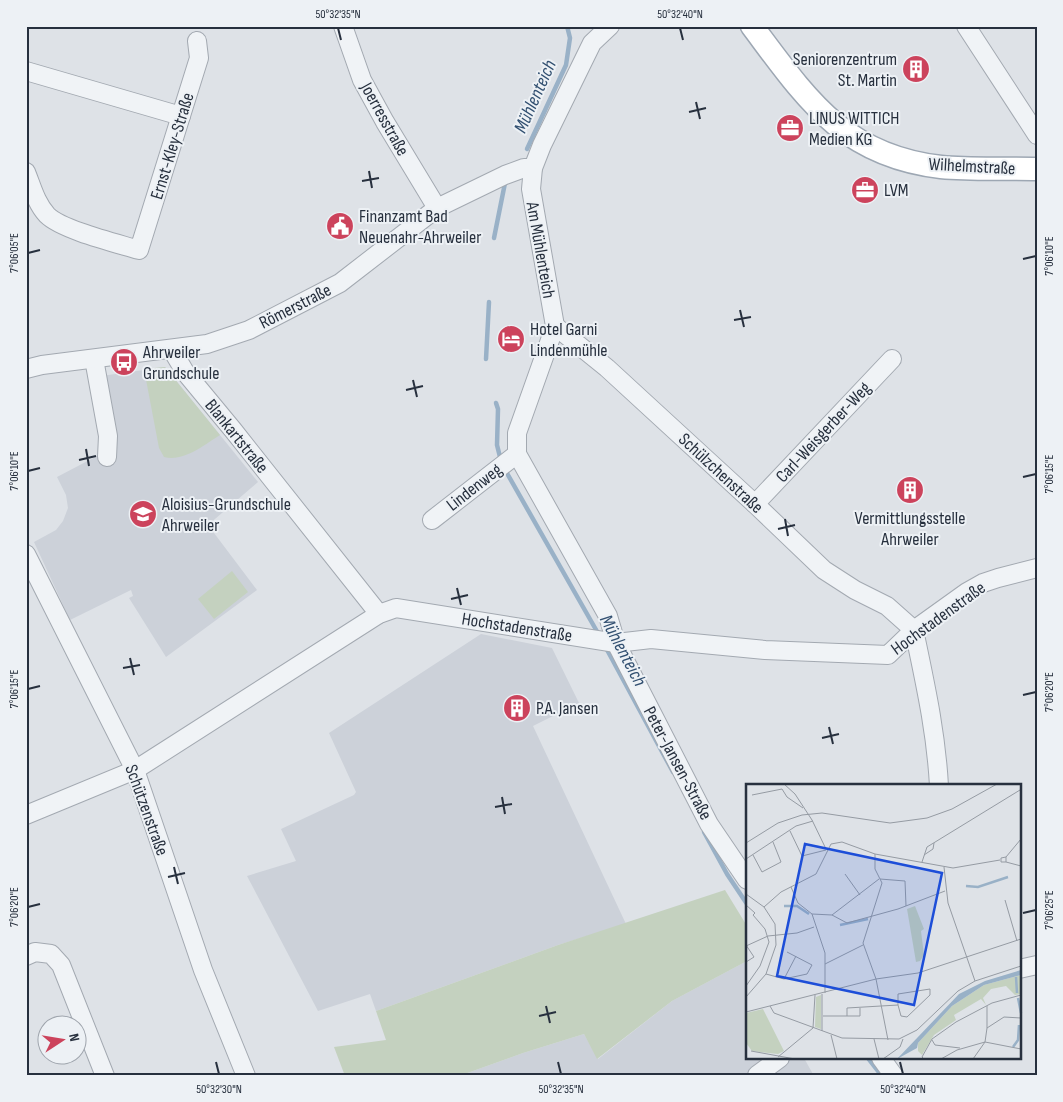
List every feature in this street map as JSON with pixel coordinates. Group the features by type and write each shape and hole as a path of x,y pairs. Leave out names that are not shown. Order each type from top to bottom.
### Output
{"main road":[{"name":"Wilhelmstraße","path":"752,26 790,78 813,105 844,132 868,145 904,160 940,167 1037,169"}],"street":[{"name":"Joerresstraße","path":"343,26 362,80 384,122 437,208"},
{"name":"Am Mühlenteich","path":"507,461 555,326 531,189 533,168 542,145 592,43 610,26"},
{"path":"966,26 1037,135"},
{"name":"Ernst-Kley-Straße","path":"26,172 37,200 48,215 62,225 138,250 199,58 197,41"},
{"path":"26,71 181,116"},
{"name":"Römerstraße","path":"26,369 42,365 172,350 206,344 249,330 340,283 437,208 506,174 524,168 533,168"},
{"name":"Schülzchenstraße","path":"555,326 607,368 824,570 855,590 887,606 914,630"},
{"name":"Blankartstraße","path":"172,350 185,372 248,448 379,614"},
{"path":"94,359 108,436 107,457"},
{"name":"Carl-Weisgerber-Weg","path":"755,504 892,359"},
{"path":"507,461 608,616 607,642"},
{"name":"Lindenweg","path":"432,520 507,461"},
{"name":"Schützenstraße","path":"26,554 135,770 203,970 246,1076"},
{"name":"Hochstadenstraße","path":"26,815 135,770 379,614 396,608 607,642 651,639 765,650 888,655 914,630 967,592 983,583 1037,568"},
{"path":"914,630 931,707 939,784"},
{"name":"Peter-Jansen-Straße","path":"607,642 710,824 746,878"},
{"path":"26,956 35,952 51,954 61,965 105,1076"},
{"path":"1020,969 1037,965"},
{"path":"757,1074 777,1060"},
{"path":"882,1060 894,1076"}],"shaded area":[{"name":"Aloisius-Grundschule Ahrweiler","path":"165,367 258,482 208,525 257,590 166,657 129,598 133,596 131,590 70,620 34,542 56,530 63,521 68,508 66,495 57,477 99,455 103,449 94,377"},
{"name":"P.A. Jansen","path":"481,634 552,648 579,703 533,726 626,924 558,945 376,1011 370,994 318,1011 247,876 296,861 281,829 354,795 356,792 329,733"},
{"path":"746,962 746,1060 805,1060 814,1076 459,1076 584,1034 598,1059 672,1001"}],"green space":[{"path":"165,367 220,435 193,452 171,458 164,457 159,448 144,369"},
{"path":"232,571 248,592 214,619 198,599"},
{"path":"725,890 746,924 746,962 672,1001 597,1059 584,1034 459,1076 345,1076 334,1047 386,1040 376,1011 558,945"}],"waterway":[{"name":"Mühlenteich","path":"527,149 566,65 570,38 567,26"},
{"name":"Mühlenteich","path":"494,238 505,183"},
{"name":"Mühlenteich","path":"486,359 489,302"},
{"name":"Mühlenteich","path":"496,403 498,409 497,445 501,461"},
{"name":"Mühlenteich","path":"504,468 599,635"},
{"name":"Mühlenteich","path":"605,646 673,772"},
{"name":"Mühlenteich","path":"704,832 727,874 746,902"},
{"name":"Mühlenteich","path":"870,1060 882,1076"}],"place":[{"name":"Seniorenzentrum St. Martin","path":"916,69"},
{"name":"LINUS WITTICH Medien KG","path":"790,128"},
{"name":"LVM","path":"865,190"},
{"name":"Finanzamt Bad Neuenahr-Ahrweiler","path":"340,226"},
{"name":"Hotel Garni Lindenmühle","path":"511,339"},
{"name":"Ahrweiler Grundschule","path":"124,362"},
{"name":"Vermittlungsstelle Ahrweiler","path":"910,490"},
{"name":"Aloisius-Grundschule Ahrweiler","path":"143,514"},
{"name":"P.A. Jansen","path":"517,708"}]}
